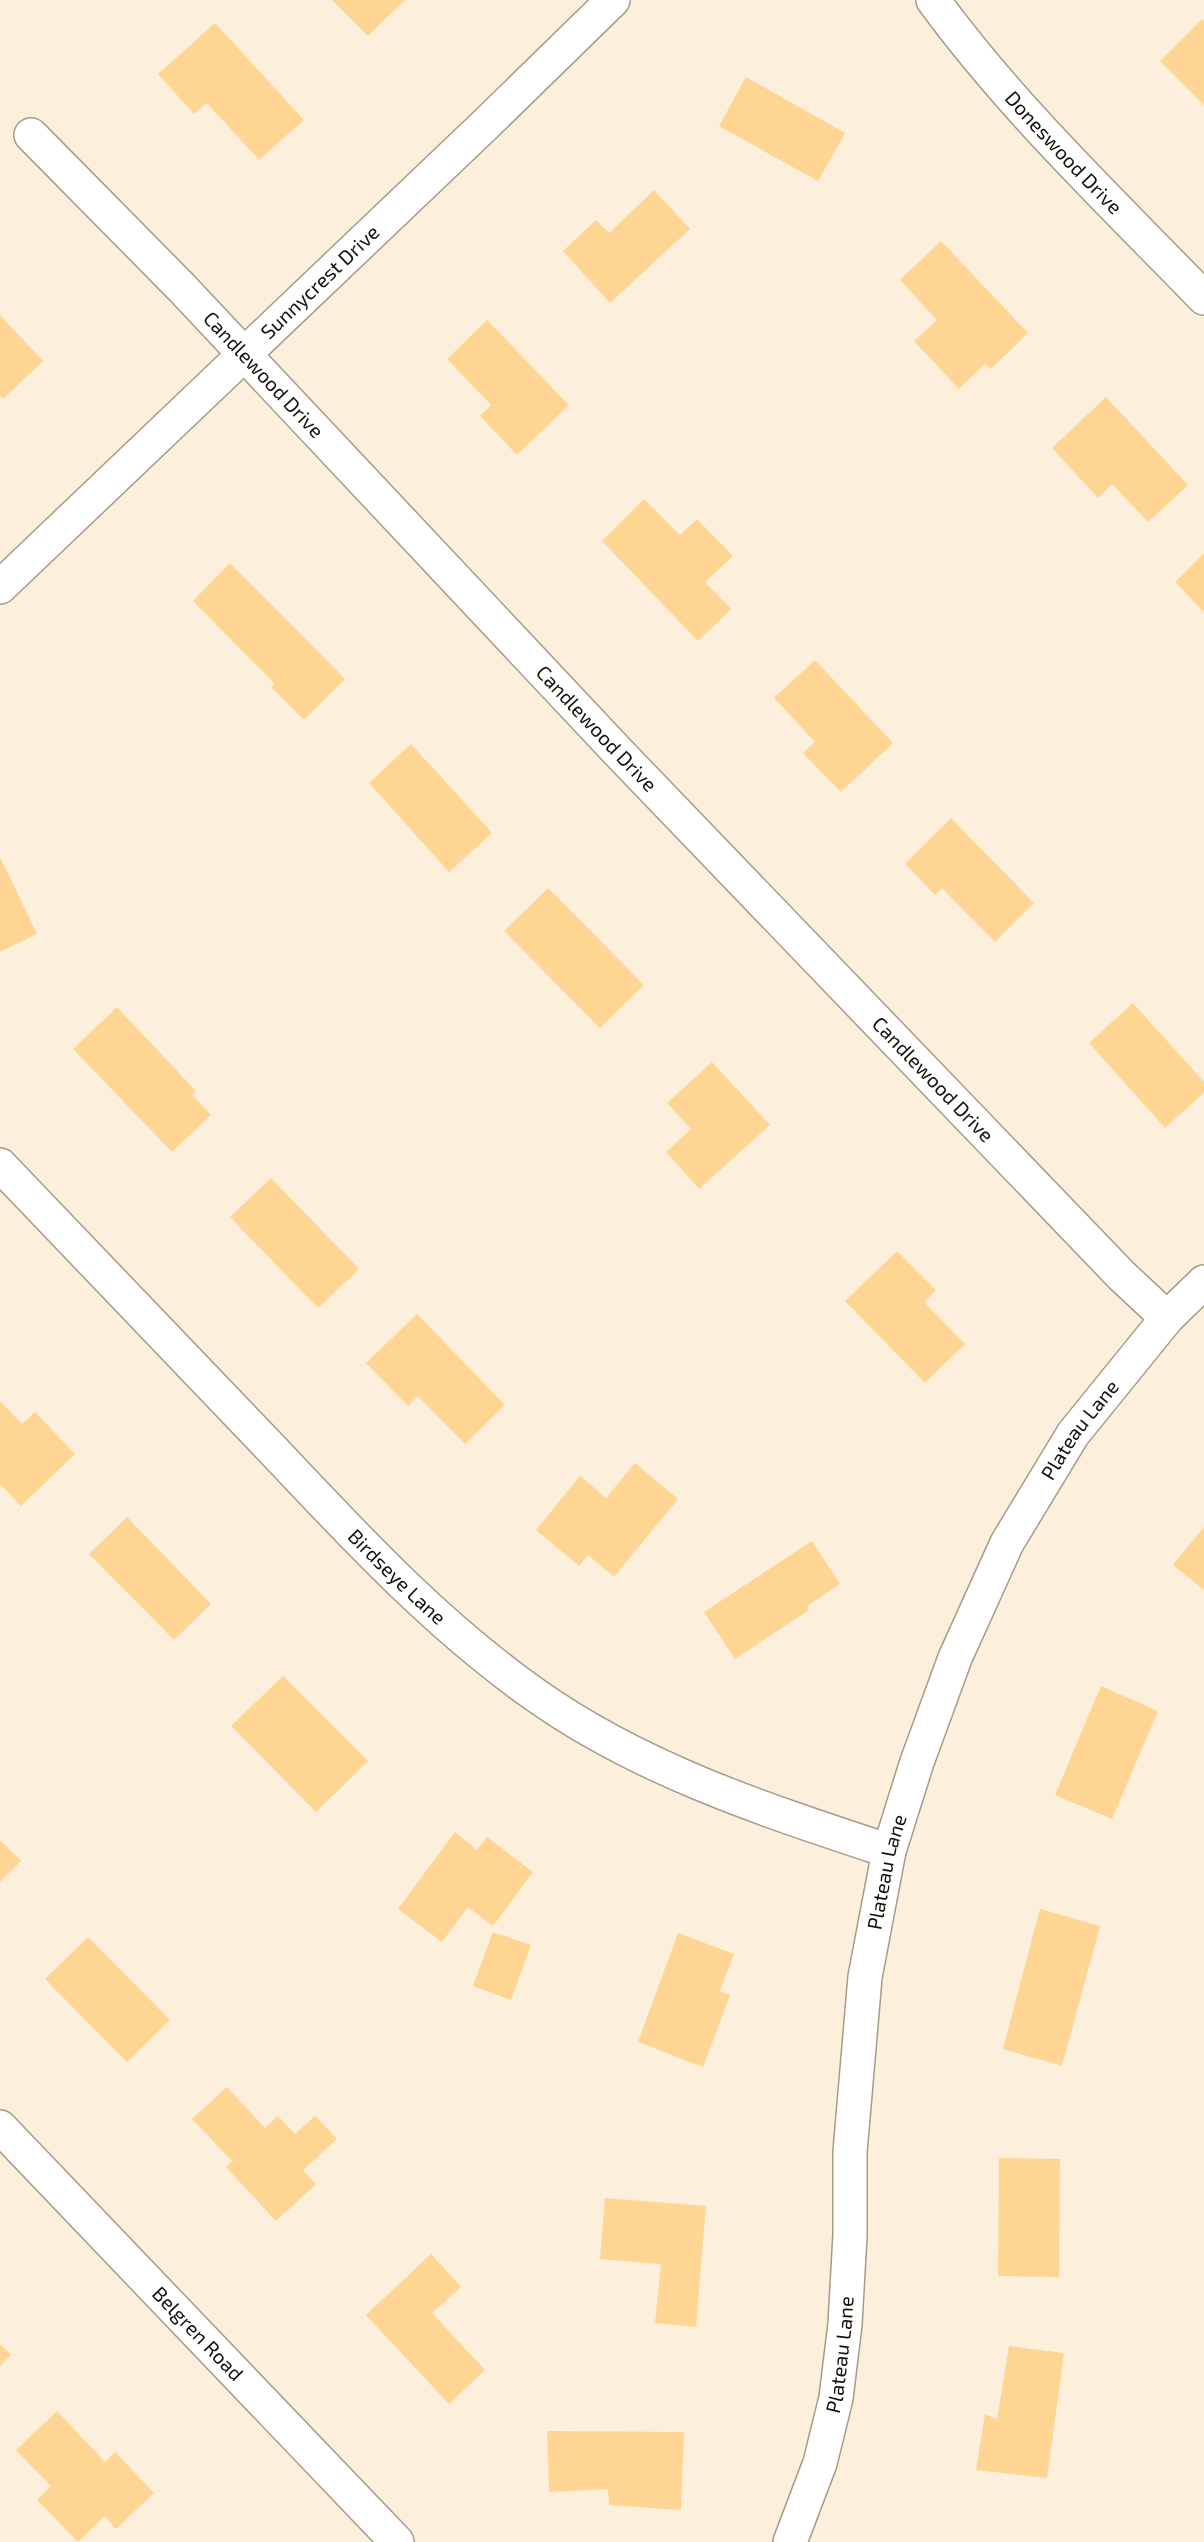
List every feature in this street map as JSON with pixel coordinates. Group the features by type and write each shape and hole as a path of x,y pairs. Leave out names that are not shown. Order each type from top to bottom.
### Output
{"street":[{"name":"Sunnycrest Drive","path":"0,587 613,0"},
{"name":"Doneswood Drive","path":"933,0 969,49 1038,125 1204,298"},
{"name":"Candlewood Drive","path":"31,135 182,288 621,755 1088,1241 1167,1318"},
{"name":"Birdseye Lane","path":"0,1165 376,1559 460,1637 535,1694 610,1741 693,1782 766,1810 889,1851"},
{"name":"Plateau Lane","path":"790,2542 820,2463 836,2398 845,2324 850,2152 855,2071 865,1977 889,1851 917,1762 956,1658 1007,1543 1073,1434 1167,1318 1204,1282"},
{"name":"Belgren Road","path":"0,2127 397,2542"}],"building":[{"path":"332,0 405,0 368,36"},
{"path":"1202,19 1204,21 1204,105 1160,61"},
{"path":"215,23 304,120 259,160 207,103 194,114 158,74"},
{"path":"746,77 845,133 818,181 719,126"},
{"path":"654,190 690,229 610,303 563,251 596,220 609,233"},
{"path":"941,241 1028,333 991,369 985,364 959,389 914,341 937,320 900,280"},
{"path":"0,315 43,361 3,399 0,396"},
{"path":"487,320 569,405 517,455 480,416 491,405 447,359"},
{"path":"1106,397 1188,485 1148,522 1112,484 1098,498 1052,448"},
{"path":"644,499 680,535 697,519 733,556 705,582 731,609 698,641 602,541"},
{"path":"1204,553 1204,612 1175,582"},
{"path":"230,563 345,679 304,720 271,687 275,684 193,601"},
{"path":"815,660 893,743 841,792 803,753 815,742 774,698"},
{"path":"411,744 492,833 449,872 369,783"},
{"path":"951,818 1034,903 995,942 942,888 935,895 905,864"},
{"path":"0,857 37,934 0,952"},
{"path":"548,888 644,985 600,1028 504,931"},
{"path":"1133,1003 1204,1082 1204,1093 1165,1128 1089,1043"},
{"path":"117,1007 196,1091 192,1095 211,1115 172,1152 73,1049"},
{"path":"712,1062 770,1125 699,1189 666,1152 691,1129 667,1103"},
{"path":"271,1178 359,1269 318,1308 230,1217"},
{"path":"897,1251 936,1290 924,1302 965,1344 925,1383 845,1301"},
{"path":"417,1314 505,1405 465,1444 418,1396 408,1406 366,1363"},
{"path":"0,1401 22,1424 35,1412 75,1454 21,1506 0,1484"},
{"path":"635,1463 678,1499 614,1577 588,1555 579,1566 536,1530 580,1476 606,1498"},
{"path":"127,1517 211,1604 174,1640 89,1554"},
{"path":"1204,1527 1204,1590 1173,1565"},
{"path":"812,1541 840,1584 807,1606 809,1610 735,1659 704,1612"},
{"path":"283,1676 368,1761 316,1812 231,1726"},
{"path":"1101,1686 1158,1711 1112,1819 1055,1795"},
{"path":"455,1832 477,1850 487,1837 533,1872 493,1926 468,1907 442,1942 398,1909"},
{"path":"0,1840 21,1861 0,1882"},
{"path":"1040,1909 1100,1926 1062,2066 1003,2049"},
{"path":"493,1932 531,1945 511,2000 473,1986"},
{"path":"678,1933 734,1954 720,1991 730,1995 703,2067 638,2042"},
{"path":"88,1937 170,2020 127,2062 45,1979"},
{"path":"227,2087 265,2128 278,2116 295,2134 315,2116 337,2139 303,2170 316,2184 276,2221 226,2167 232,2161 192,2119"},
{"path":"999,2158 1060,2159 1059,2277 998,2276"},
{"path":"605,2198 706,2206 696,2327 655,2323 661,2264 600,2259"},
{"path":"431,2254 461,2287 432,2313 485,2370 449,2404 366,2315"},
{"path":"0,2344 11,2355 0,2366"},
{"path":"1009,2346 1064,2353 1047,2478 976,2470 985,2414 997,2419"},
{"path":"57,2411 105,2462 115,2452 154,2493 116,2529 105,2516 78,2542 37,2500 51,2486 16,2450"},
{"path":"547,2431 684,2432 681,2510 609,2505 608,2489 549,2492"}]}
